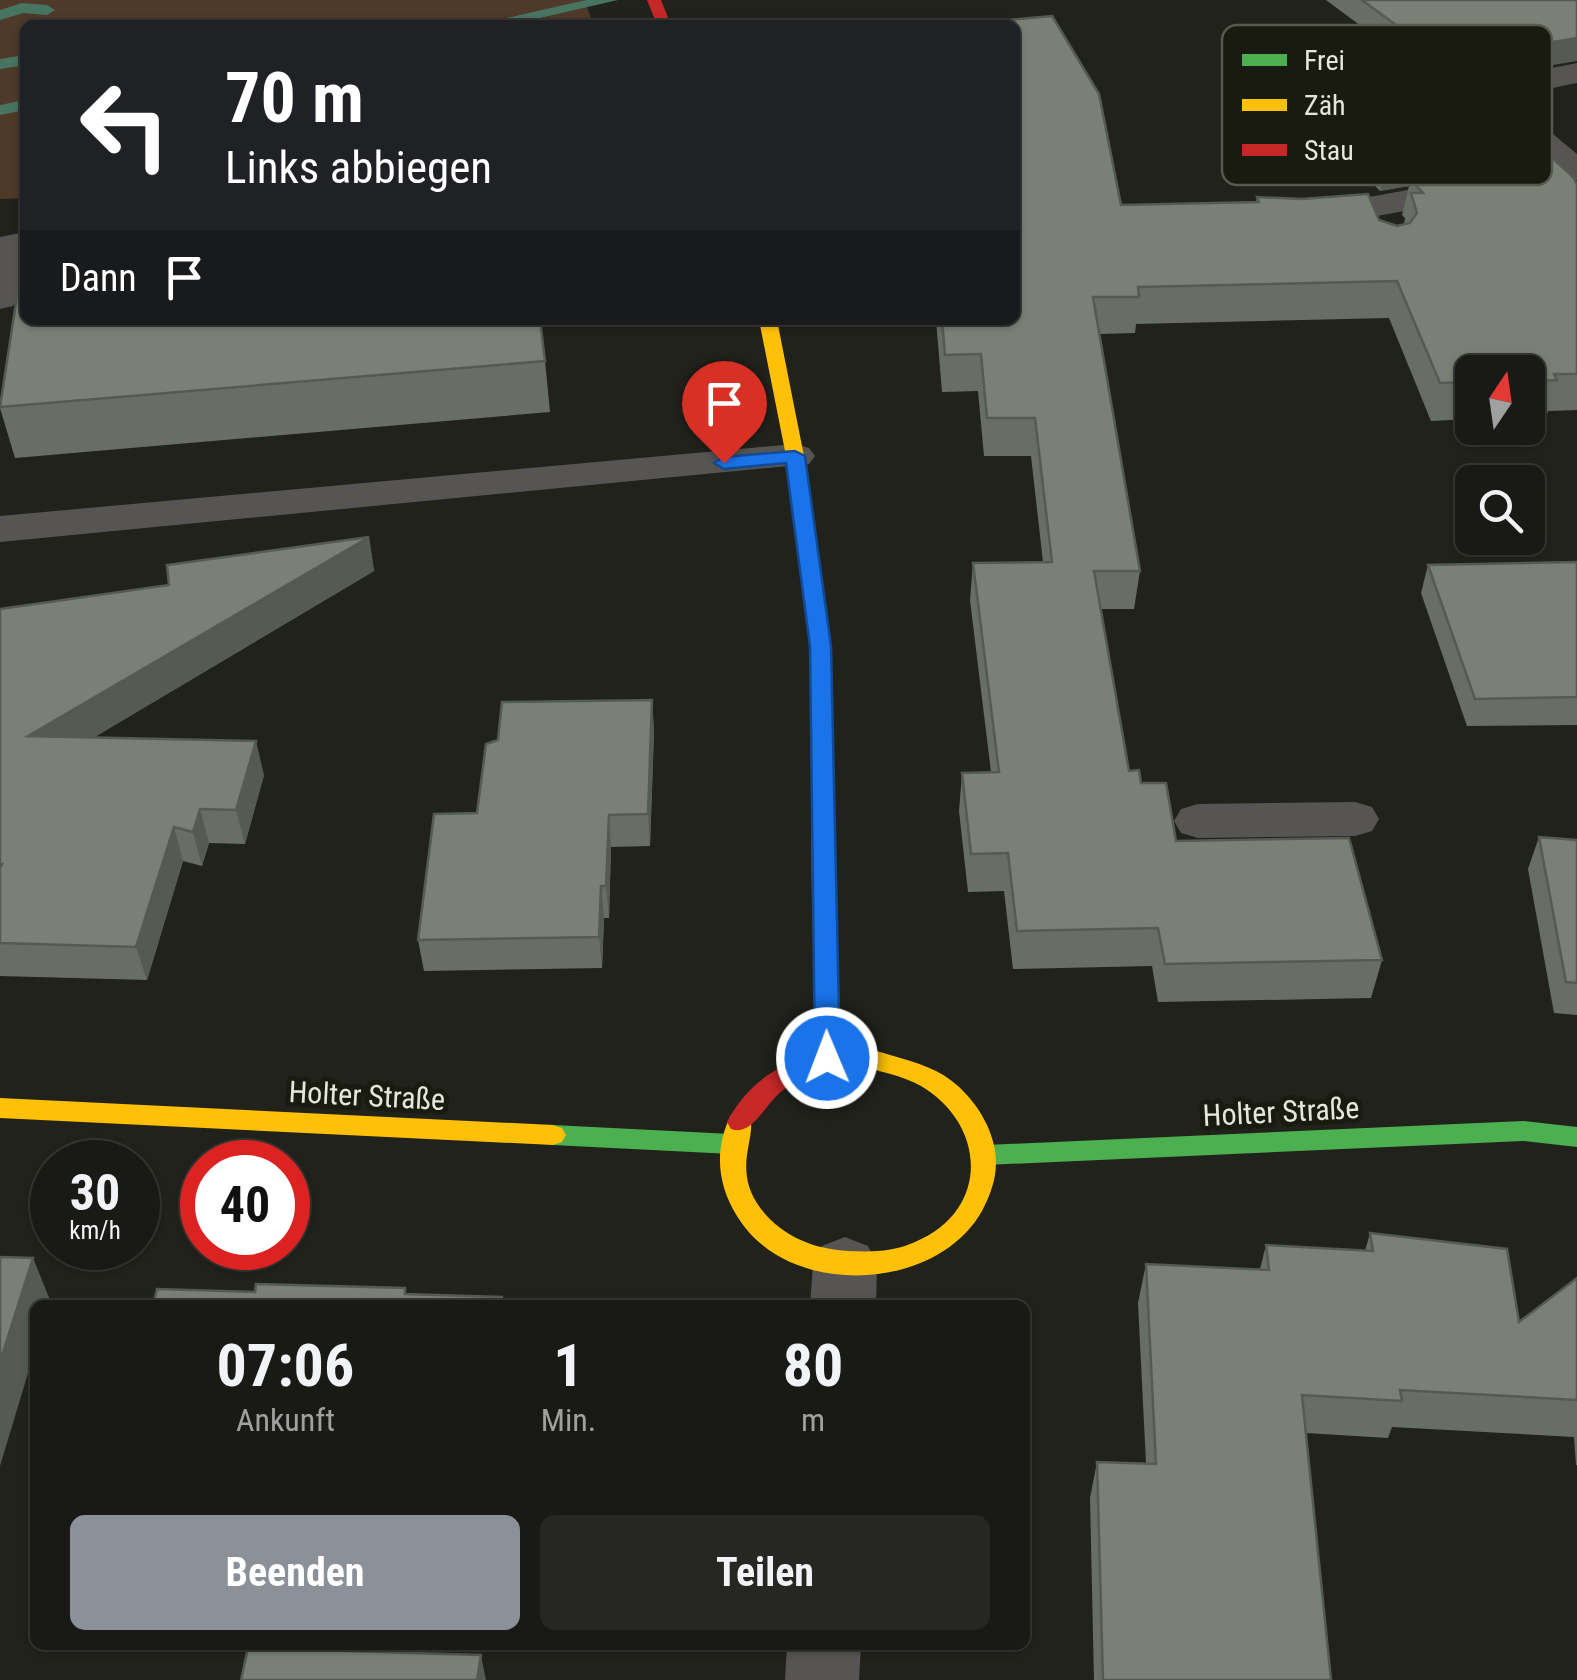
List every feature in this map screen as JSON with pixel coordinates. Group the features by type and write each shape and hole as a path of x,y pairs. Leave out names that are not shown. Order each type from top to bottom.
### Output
{"street":[{"path":"769,325 795,456 820,646 827,1058"},
{"path":"864,1056 900,1062 933,1076 960,1098 979,1126 986,1156 982,1191 963,1224 931,1248 844,1285 804,1254 767,1233 742,1205 730,1170 731,1144 744,1109 766,1086 794,1068 827,1058 864,1056"},
{"name":"Holter Straße","path":"0,1108 731,1144"},
{"name":"Holter Straße","path":"986,1156 1524,1131 1577,1137"},
{"path":"822,1680 824,1650"}],"lane":[{"path":"1552,78 1577,73"},
{"path":"1552,150 1576,169"},
{"path":"1295,221 1378,220 1514,185"},
{"path":"0,298 9,244 20,243"},
{"path":"0,530 795,456"},
{"path":"1198,821 1355,819"}],"shaded area":[{"path":"0,0 584,0 592,20 20,20 20,198 0,199"}],"building":[{"path":"1362,0 1577,0 1577,38 1552,42 1552,25 1396,25"},
{"path":"1052,16 1099,94 1121,205 1259,202 1257,197 1302,199 1368,194 1379,220 1397,226 1410,223 1417,213 1411,193 1423,193 1416,185 1552,185 1552,158 1577,184 1577,374 1554,374 1557,380 1545,380 1545,355 1455,355 1455,383 1440,383 1397,281 1138,287 1139,297 1093,297 1140,571 1094,571 1129,771 1139,770 1141,783 1166,783 1176,841 1349,838 1382,960 1165,964 1158,928 1017,931 1008,853 971,854 962,773 999,772 973,563 1052,562 1035,418 987,418 981,354 945,355 942,325 1020,325 1020,20 1008,20"},
{"path":"20,277 20,325 541,325 545,361 0,407"},
{"path":"369,537 28,736 256,741 236,810 200,809 193,832 174,827 136,947 0,943 0,609 169,585 167,565"},
{"path":"1577,562 1577,697 1475,699 1428,565"},
{"path":"652,700 648,814 609,815 599,937 418,940 434,814 477,813 486,744 498,740 502,702"},
{"path":"1539,837 1577,840 1577,983 1566,982"},
{"path":"1370,1233 1507,1249 1519,1322 1577,1278 1577,1400 1400,1390 1402,1401 1302,1395 1331,1680 1103,1680 1097,1462 1156,1464 1146,1264 1269,1270 1266,1245 1373,1251"},
{"path":"0,1257 30,1258 30,1267 0,1362"},
{"path":"256,1284 405,1288 405,1294 502,1297 154,1300 157,1289 255,1292"},
{"path":"248,1650 481,1655 477,1680 241,1680"}],"waterway":[{"path":"509,20 610,0"},
{"path":"0,15 22,8 47,10"},
{"path":"0,64 20,61"},
{"path":"0,110 20,106"}],"traffic: fast":[{"path":"986,1155 1523,1131 1577,1137"},
{"path":"553,1135 731,1144"}],"traffic: slow":[{"path":"769,325 795,456 820,646 824,899"},
{"path":"740,1122 732,1162 736,1186 755,1221 779,1242 827,1261 882,1264 927,1250 962,1223 982,1187 985,1148 968,1110 928,1078 864,1057"},
{"path":"0,1108 553,1135"}],"traffic: jam":[{"path":"654,0 662,20"},
{"path":"824,899 827,1058"},
{"path":"740,1122 763,1091 792,1072 826,1061 864,1057"}],"route":[{"path":"724,463 795,456 820,646 827,1058"}]}
